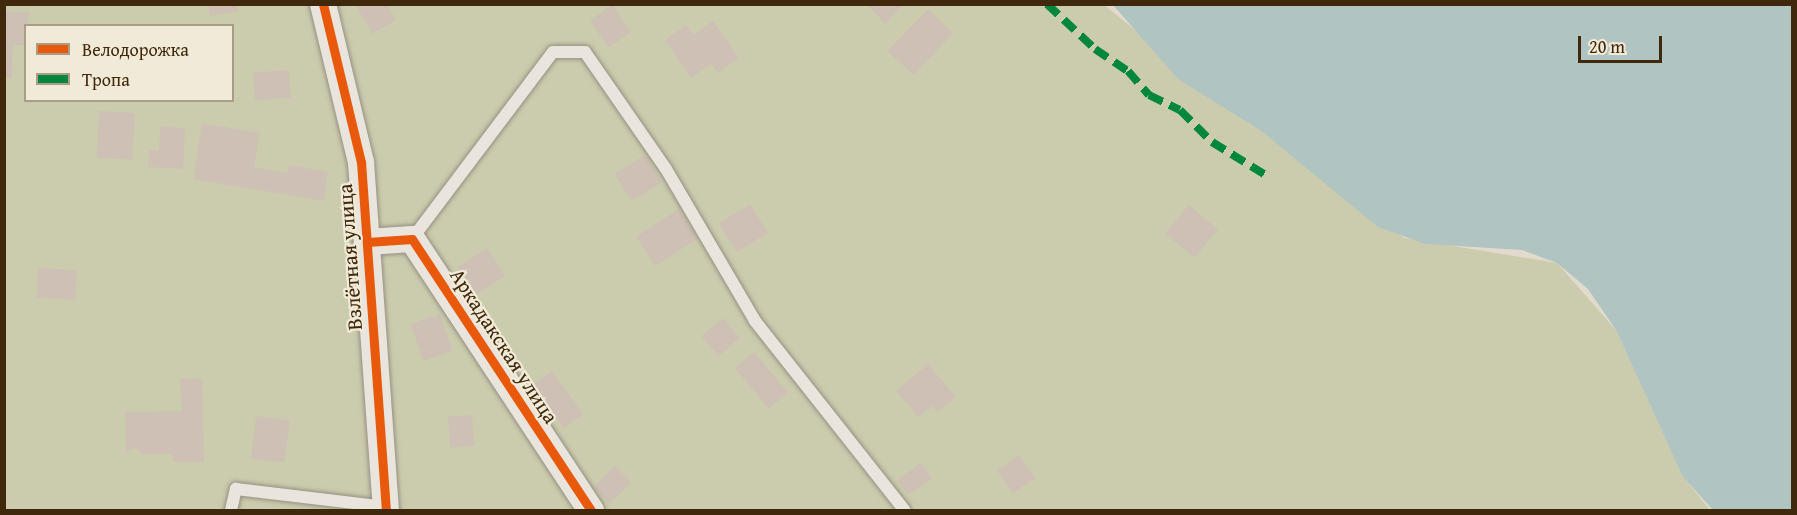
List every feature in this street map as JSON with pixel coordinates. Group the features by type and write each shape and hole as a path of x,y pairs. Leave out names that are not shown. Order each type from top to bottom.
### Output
{"street":[{"name":"Взлётная улица","path":"323,4 361,162 386,509"},
{"path":"367,242 412,239"},
{"name":"Аркадакская улица","path":"412,239 591,510"}],"lane":[{"path":"412,239 553,52 585,52 666,169 755,321 904,510"},
{"path":"231,510 236,489 386,509"}],"green space":[{"path":"4,5 1104,5 1260,130 1404,238 1557,263 1616,330 1684,478 1710,510 5,510"}],"shaded area":[{"path":"1113,5 1792,5 1792,510 1713,510 1683,477 1616,330 1588,289 1557,263 1522,250 1425,244 1378,227 1260,130 1178,79"}],"building":[{"path":"207,4 237,4 238,11 210,16"},
{"path":"362,4 387,4 396,20 372,34 357,7"},
{"path":"867,4 904,4 885,24"},
{"path":"612,5 631,32 609,48 590,20"},
{"path":"928,9 953,33 913,75 888,51"},
{"path":"4,11 29,12 28,24 24,24 24,45 13,45 12,78 4,78"},
{"path":"713,21 739,58 718,73 711,64 691,78 665,40 686,25 693,35"},
{"path":"289,70 291,98 255,100 253,73"},
{"path":"99,111 135,113 132,160 97,158"},
{"path":"202,123 260,133 254,167 287,173 289,165 328,172 324,201 193,179"},
{"path":"160,126 185,128 183,169 148,167 149,150 159,151"},
{"path":"645,155 662,182 631,201 614,174"},
{"path":"750,204 768,233 737,252 719,224"},
{"path":"1189,205 1218,229 1194,258 1165,233"},
{"path":"679,209 698,238 655,266 636,237"},
{"path":"487,248 505,276 476,295 458,267"},
{"path":"38,268 77,270 75,300 36,298"},
{"path":"440,314 453,351 423,361 411,324"},
{"path":"723,318 740,338 718,356 702,336"},
{"path":"754,352 788,393 769,409 735,368"},
{"path":"928,364 956,397 937,412 932,406 918,417 896,391"},
{"path":"552,371 583,414 564,428 533,385"},
{"path":"202,378 204,462 173,462 173,454 142,454 136,448 126,451 125,412 182,411 180,379"},
{"path":"472,415 474,446 450,448 448,417"},
{"path":"256,416 290,420 285,463 251,459"},
{"path":"1019,455 1035,478 1013,493 997,470"},
{"path":"921,463 932,479 908,495 897,480"},
{"path":"615,466 631,482 610,503 594,487"}],"marked path":[{"path":"1047,4 1095,49 1128,71 1149,95 1180,110 1212,142 1267,176"}],"cycle path":[{"path":"323,4 361,162 386,510"},
{"path":"367,242 412,239 591,510"}]}
